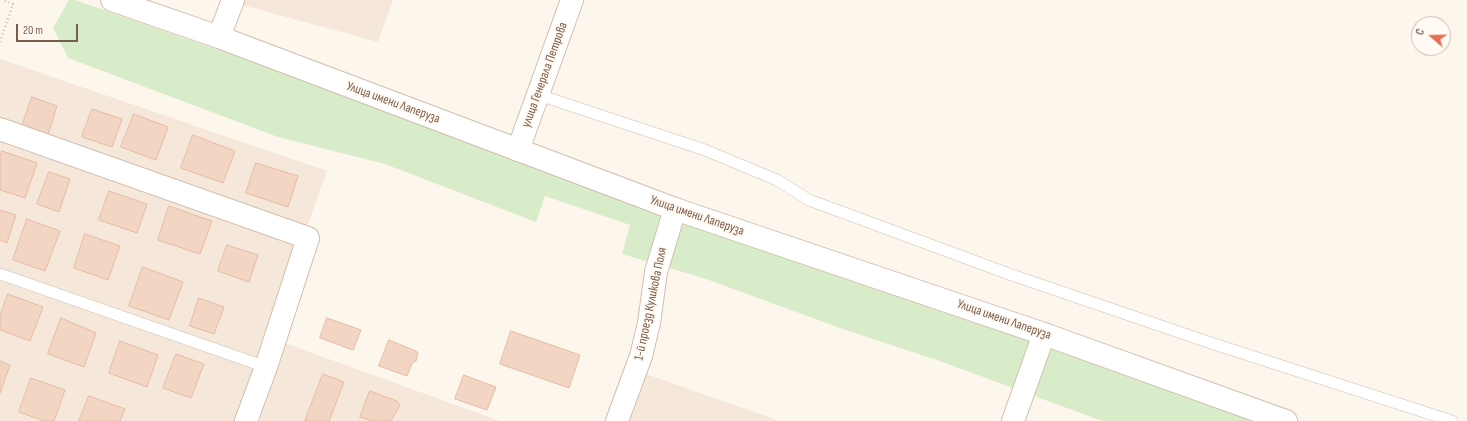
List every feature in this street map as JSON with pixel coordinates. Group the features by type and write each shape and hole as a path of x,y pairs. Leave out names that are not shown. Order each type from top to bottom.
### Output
{"street":[{"name":"Улица имени Лаперуза","path":"112,0 219,37 675,209 1044,334 1286,421"},
{"path":"219,37 233,0"},
{"name":"улица Генерала Петрова","path":"518,150 572,0"},
{"path":"0,129 308,238 266,367 246,421"},
{"name":"1-й проезд Куликова Поля","path":"617,421 641,356 649,323 656,272 675,209"},
{"path":"1013,421 1044,334"}],"lane":[{"path":"539,95 705,150 777,180 809,200 1005,272 1208,342 1452,421"},
{"path":"0,274 266,367"}],"path":[{"path":"0,42 13,4 2,0"}],"shaded area":[{"path":"224,0 393,0 378,42"},
{"path":"0,59 327,171 237,421 0,421"},
{"path":"279,341 500,421 251,421"},
{"path":"643,373 780,421 625,421"}],"green space":[{"path":"69,0 75,0 578,175 1266,421 1102,421 937,360 840,328 706,279 622,254 630,225 545,196 536,222 385,164 278,137 68,58 53,28"}],"building":[{"path":"32,97 57,106 48,135 22,126"},
{"path":"92,109 122,119 112,147 82,137"},
{"path":"134,114 168,127 156,160 121,147"},
{"path":"193,135 235,151 223,183 181,168"},
{"path":"2,151 37,163 25,198 0,190 0,157"},
{"path":"256,163 298,176 288,207 246,193"},
{"path":"49,172 70,179 59,212 37,204"},
{"path":"109,191 147,204 137,233 99,220"},
{"path":"169,206 212,221 200,254 158,240"},
{"path":"0,210 16,215 7,243 0,240"},
{"path":"27,219 60,231 45,271 13,260"},
{"path":"85,234 120,246 108,280 74,268"},
{"path":"227,245 258,255 249,282 218,271"},
{"path":"143,267 183,282 169,320 129,306"},
{"path":"8,294 43,307 30,341 0,330 0,316"},
{"path":"199,298 224,307 214,334 190,326"},
{"path":"61,318 96,333 84,367 48,354"},
{"path":"327,318 361,330 353,350 320,338"},
{"path":"511,331 580,355 569,388 500,364"},
{"path":"389,340 416,351 418,354 416,361 412,363 407,376 379,366"},
{"path":"120,341 158,355 147,387 109,373"},
{"path":"176,354 204,364 191,398 163,388"},
{"path":"0,361 10,365 0,393"},
{"path":"323,374 344,382 329,421 305,421"},
{"path":"464,375 496,387 487,410 455,399"},
{"path":"31,378 65,390 54,421 44,421 19,412"},
{"path":"370,391 397,401 400,405 391,421 372,421 360,417"},
{"path":"89,396 125,409 120,421 79,421"}]}
